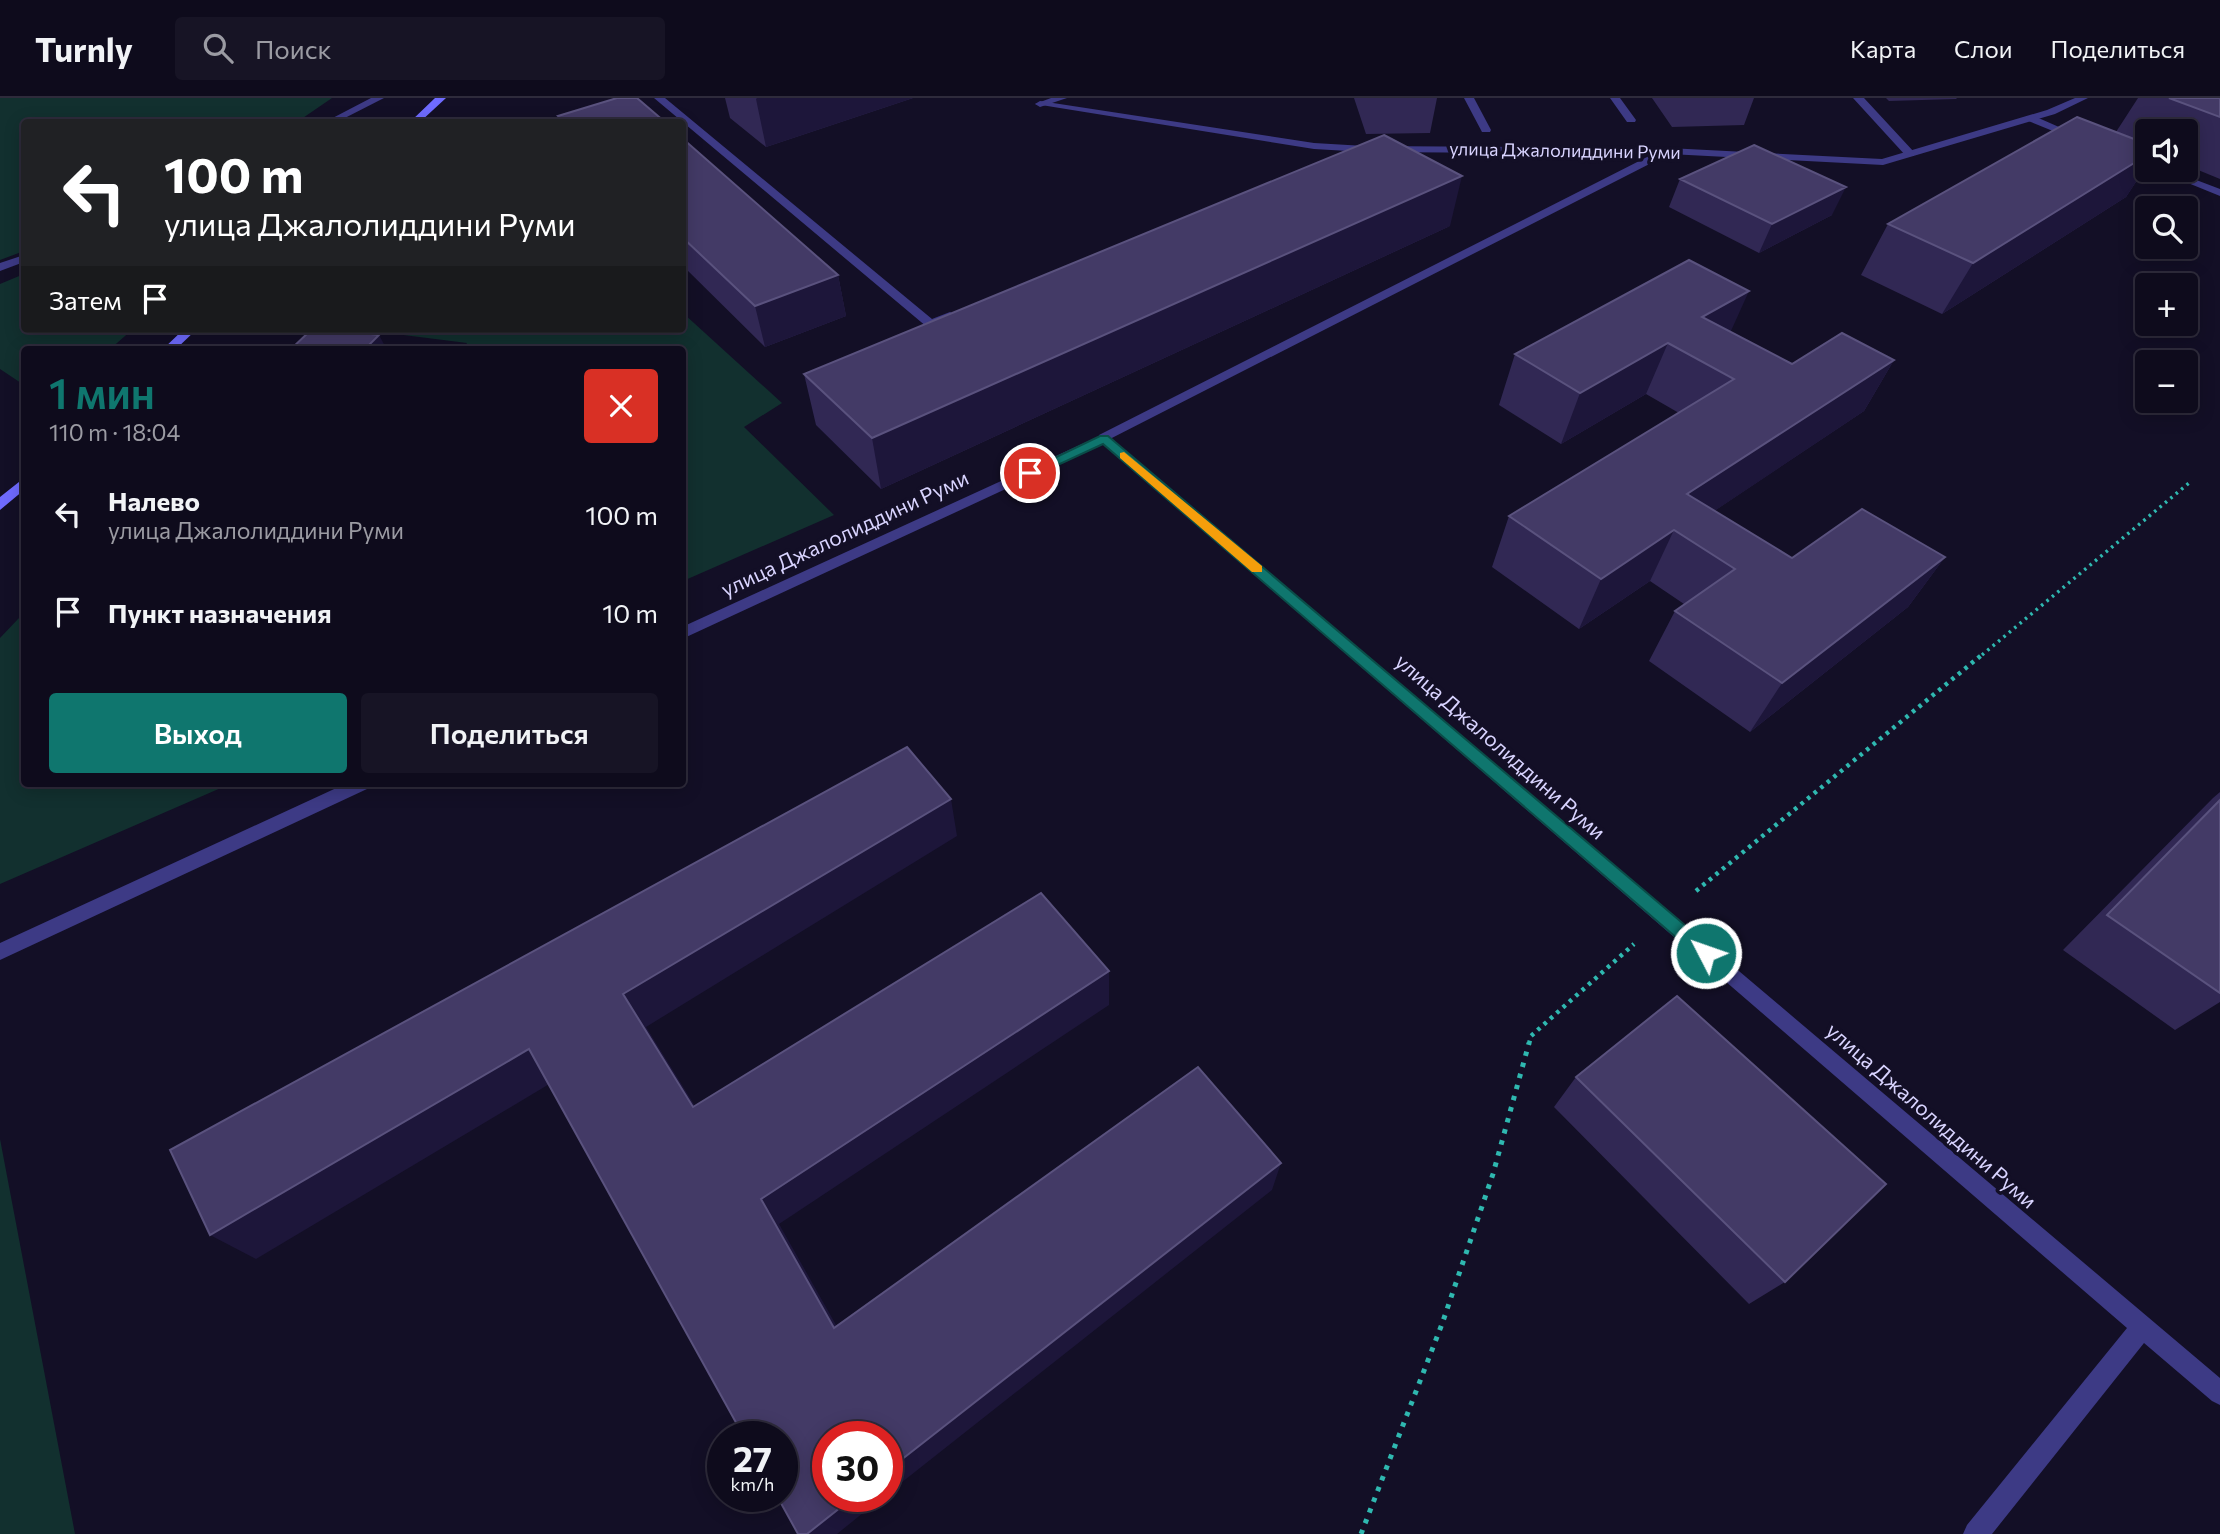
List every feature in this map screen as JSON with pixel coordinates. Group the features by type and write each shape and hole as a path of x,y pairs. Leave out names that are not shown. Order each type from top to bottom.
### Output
{"street":[{"path":"336,119 379,98"},
{"path":"418,119 441,98"},
{"path":"659,98 684,119"},
{"name":"улица Джалолиддини Руми","path":"1062,98 1040,104 1314,146 1365,149 1668,150 1883,162 2030,118 2082,98"},
{"path":"1469,98 1486,130"},
{"path":"1615,98 1631,120"},
{"path":"1858,98 1910,154"},
{"path":"2030,118 2088,141"},
{"path":"686,120 931,324 957,314"},
{"path":"1339,159 1365,149"},
{"path":"1104,438 1668,150"},
{"path":"2192,182 2220,193"},
{"path":"0,267 21,259"},
{"path":"172,346 187,333"},
{"name":"улица Джалолиддини Руми","path":"686,632 1104,438 2220,1393"},
{"path":"0,505 21,485"},
{"path":"0,952 355,787"},
{"path":"1976,1534 2143,1327"}],"path":[{"path":"1361,1534 1442,1324 1493,1174 1531,1035 1664,917 2189,484"}],"green space":[{"path":"0,98 332,98 301,119 21,119 21,252 0,260"},
{"path":"21,275 21,333 128,333 114,346 21,346 21,383 0,369 0,284"},
{"path":"686,316 782,403 744,427 834,515 686,580 686,346 465,346 467,343 388,333 686,333"},
{"path":"21,618 21,787 223,787 0,884 0,638"},
{"path":"0,1139 75,1534 0,1534"}],"building":[{"path":"617,98 637,98 662,119 562,119 558,116"},
{"path":"2169,98 2220,98 2220,117"},
{"path":"2077,117 2135,139 2135,162 1973,263 1888,224"},
{"path":"1384,135 1462,176 872,438 804,374"},
{"path":"686,142 838,275 755,306 686,241"},
{"path":"1754,145 1846,187 1772,224 1680,179"},
{"path":"1689,260 1749,291 1702,317 1792,364 1842,333 1894,360 1687,494 1792,558 1862,509 1945,557 1782,683 1675,611 1735,569 1674,530 1601,579 1509,516 1734,379 1668,343 1580,393 1515,354"},
{"path":"308,333 379,335 368,346 294,346"},
{"path":"907,747 951,799 623,994 693,1107 1041,893 1109,971 761,1199 834,1328 1198,1067 1281,1163 903,1458 903,1421 812,1421 812,1512 835,1512 807,1534 798,1534 786,1512 798,1512 798,1421 735,1421 529,1049 210,1235 170,1150"},
{"path":"2220,800 2220,993 2107,915"},
{"path":"1677,996 1886,1184 1785,1282 1576,1077"}],"slow traffic":[{"path":"1124,456 1257,569"}],"route":[{"path":"1030,473 1104,438 1706,953"}]}
